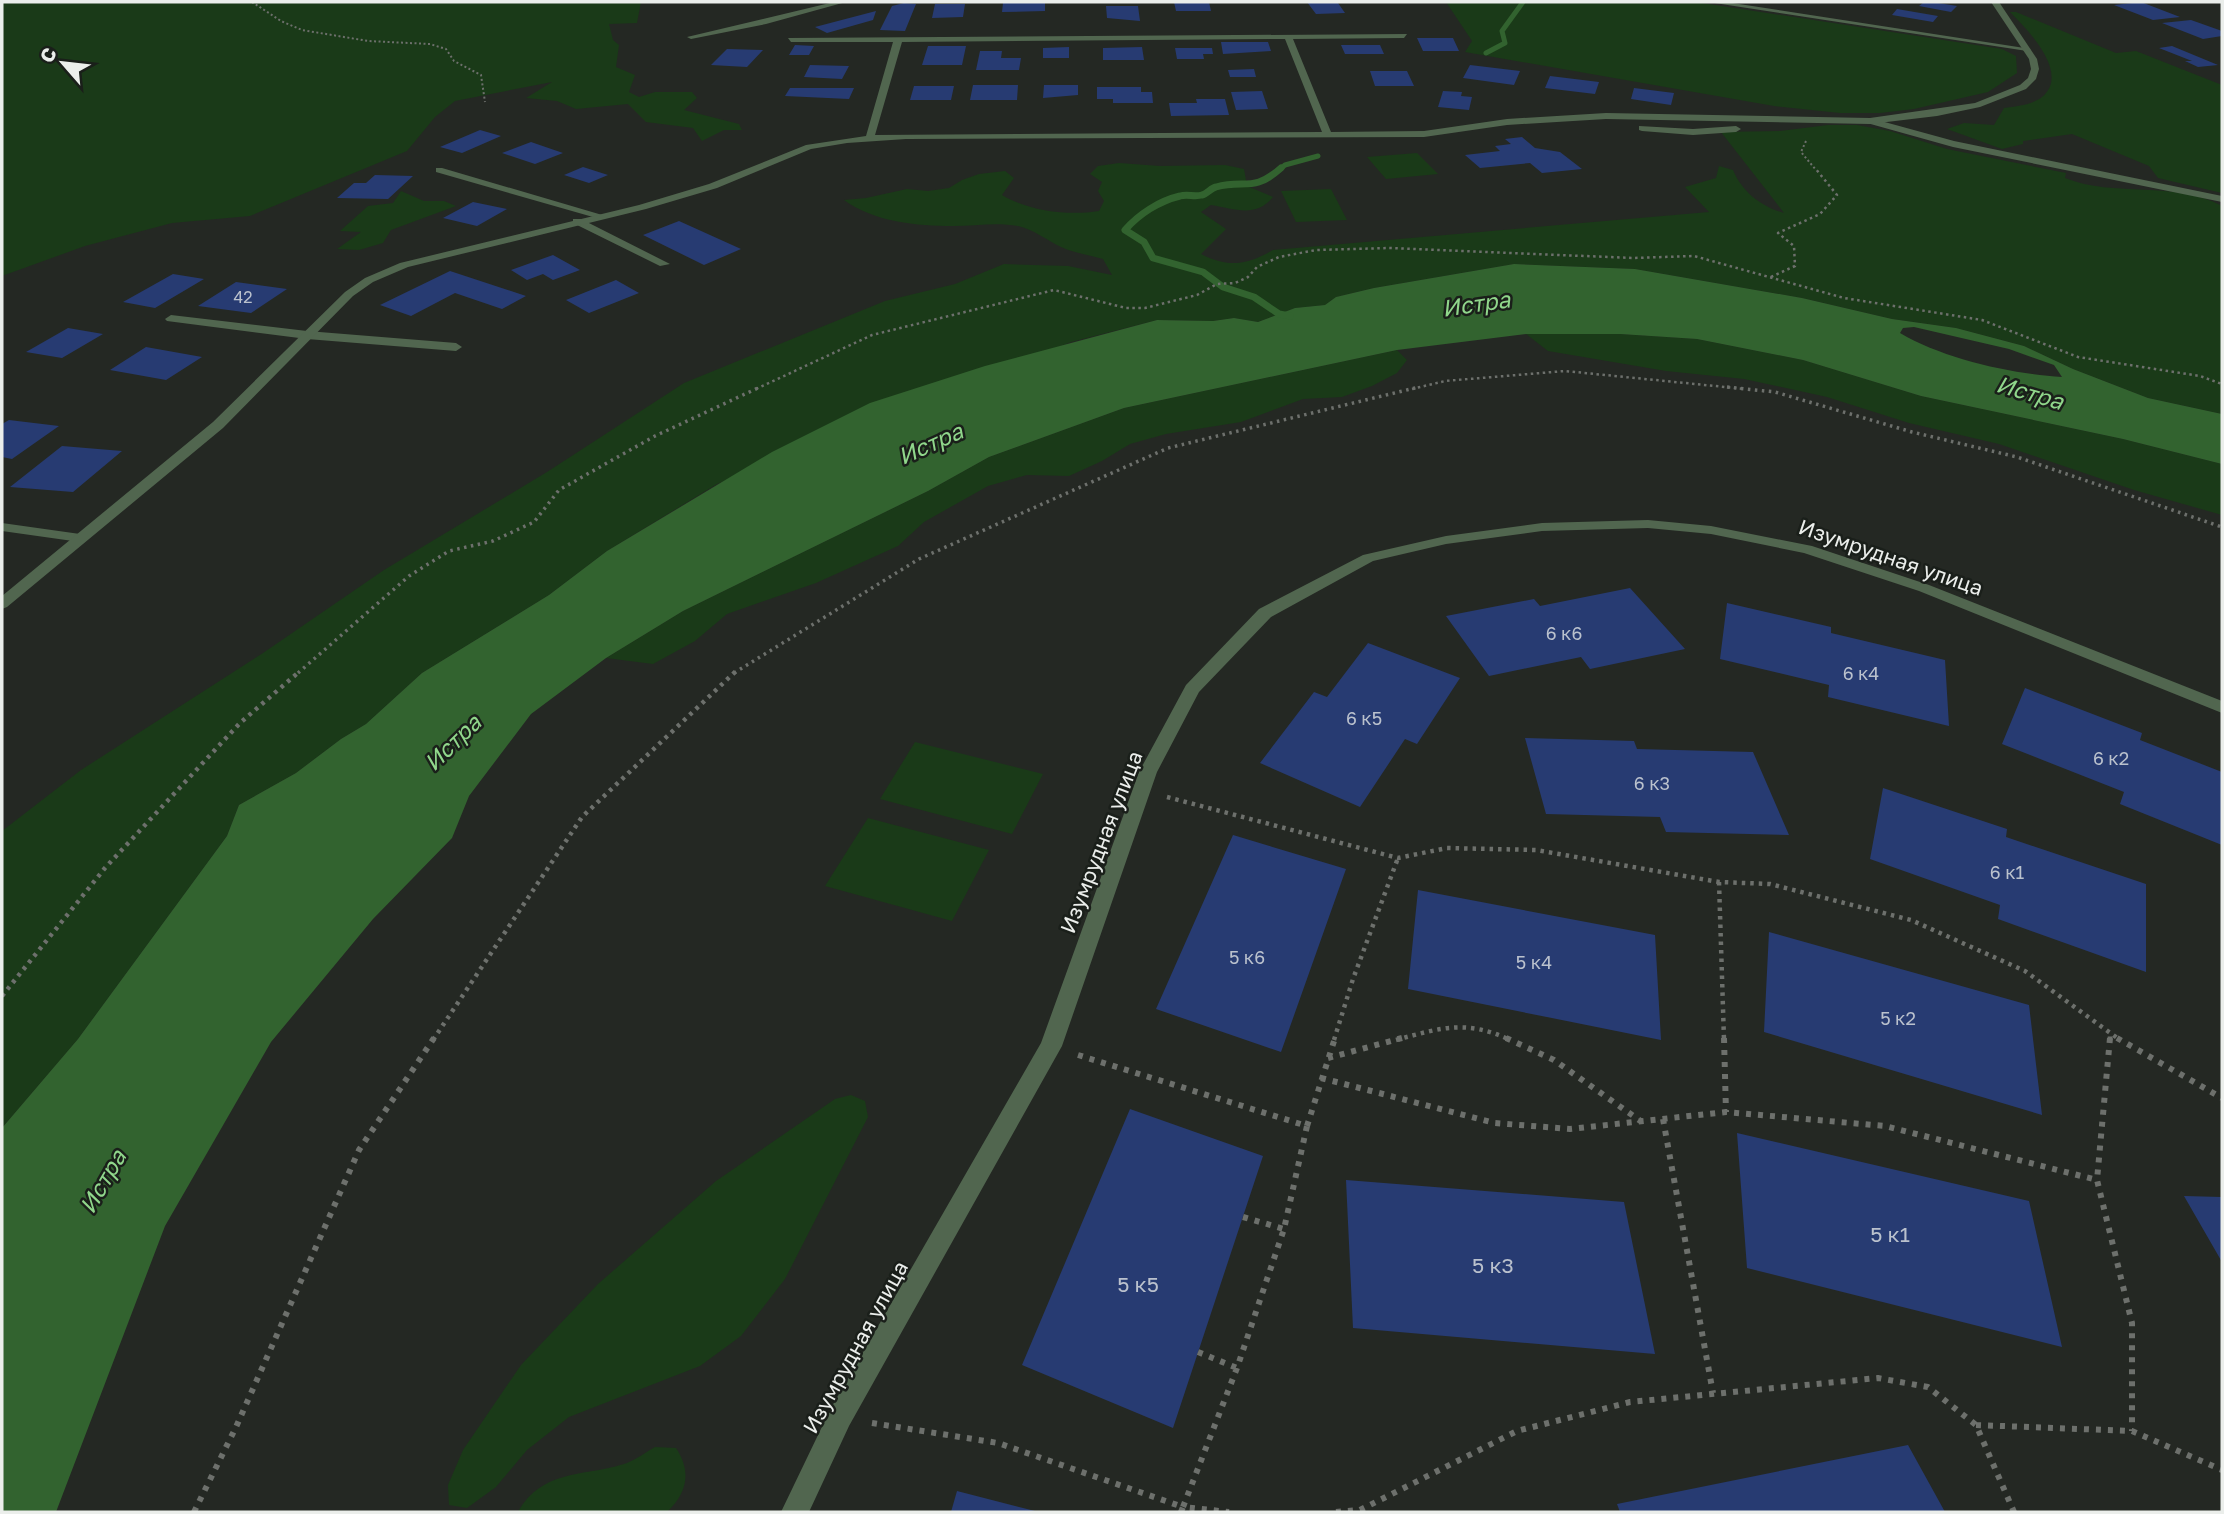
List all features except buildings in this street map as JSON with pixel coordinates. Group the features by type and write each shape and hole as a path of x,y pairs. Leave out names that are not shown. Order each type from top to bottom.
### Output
{"street":[{"path":"691,37 743,28 842,2"},
{"path":"1712,2 2027,49"},
{"path":"1870,121 1977,105 2023,88 2032,79 2035,69 2027,49 1995,2"},
{"path":"792,40 1404,36"},
{"path":"1288,37 1328,136"},
{"path":"870,138 898,40"},
{"path":"2,604 218,425 349,294 369,280 404,265 713,186 809,147 870,138 1424,134 1507,122 1556,119 1693,132 1769,126 1823,118 1870,121 1953,144 2222,199"},
{"path":"439,170 604,216"},
{"path":"577,221 664,264"},
{"path":"170,319 307,335 456,347"},
{"name":"Изумрудная улица","path":"795,1512 840,1417 1051,1046 1149,772 1192,688 1265,613 1368,558 1447,540 1542,527 1648,524 1711,530 1807,549 1924,588 2222,706"},
{"path":"2,527 80,538"}],"path":[{"path":"252,2 281,21 302,30 368,41 430,44 446,49 454,61 481,75 485,102"},
{"path":"1771,277 1795,266 1794,246 1778,233 1832,205 1837,195 1801,152 1807,139"},
{"path":"2,996 105,867 240,723 409,576 449,551 493,541 534,522 559,490 655,436 872,335 1054,290 1126,308 1145,308 1197,295 1217,284 1235,283 1248,277 1257,267 1279,257 1315,250 1389,248 1633,258 1694,256 1844,298 1982,320 2078,356 2200,376 2222,384"},
{"path":"194,1512 236,1427 359,1150 582,817 739,668 919,559 1168,448 1445,381 1565,371 1775,393 1912,432 2017,457 2222,527"},
{"path":"1142,790 1398,858 1447,848 1536,850 1719,882 1770,884 1911,920 2025,971 2110,1034 2222,1098"},
{"path":"1182,1510 1237,1367 1284,1229 1307,1126 1321,1078 1353,979 1398,858"},
{"path":"1719,882 1726,1112"},
{"path":"1328,1058 1446,1026 1489,1030 1554,1060 1642,1122"},
{"path":"2110,1034 2098,1180 2132,1323 2132,1431"},
{"path":"1051,1046 1307,1126"},
{"path":"1321,1078 1495,1124 1570,1129 1726,1112 1885,1126 2098,1180"},
{"path":"1663,1119 1713,1394"},
{"path":"1243,1217 1284,1229"},
{"path":"1198,1352 1237,1367"},
{"path":"1336,1512 1360,1510 1517,1431 1630,1402 1878,1378 1928,1387 1976,1425 2014,1512"},
{"path":"840,1417 998,1443 1182,1510 1229,1512"},
{"path":"1976,1425 2132,1431 2222,1470"}],"shaded area":[{"path":"2,2 641,2 637,23 609,24 613,40 619,45 616,67 635,75 629,92 639,97 655,92 692,92 697,98 684,110 739,124 742,130 724,130 702,141 693,128 646,122 628,104 576,109 557,101 526,98 552,82 455,101 435,117 407,151 250,216 172,223 85,246 2,276"},
{"path":"1446,2 1696,2 2002,49 2016,56 2017,73 1988,92 1914,109 1880,113 1840,113 1774,106 1465,52 1472,41"},
{"path":"2010,12 2016,12 2116,53 2136,51 2222,85 2222,193 2158,178 2149,166 2072,134 2023,141 2023,144 2002,149 1947,129 1964,123 1994,125 2004,108 2034,102 2050,87 2052,76 2043,52"},
{"path":"1828,125 1857,125 1890,131 1947,149 2066,173 2065,178 2084,184 2184,193 2222,206 2222,414 2148,398 2073,369 2024,346 1956,328 1892,319 1802,298 1635,269 1514,264 1374,288 1336,297 1325,305 1295,308 1258,322 1234,318 1213,321 1157,320 1071,342 717,484 607,551 549,595 422,673 366,724 296,773 239,805 227,836 78,1039 2,1128 2,831 81,770 263,653 384,570 547,472 684,383 885,301 955,284 1004,264 1068,266 1112,275 1103,259 1066,249 1018,226 911,224 882,218 844,200 907,189 928,191 949,188 979,174 1005,171 1014,178 1002,195 1024,205 1049,211 1099,211 1104,201 1098,191 1102,182 1090,174 1098,166 1119,163 1160,166 1225,165 1244,169 1247,186 1273,197 1260,208 1252,210 1211,205 1201,212 1226,229 1201,254 1220,261 1237,263 1255,259 1273,250 1709,212 1685,187 1716,178 1719,166 1733,170 1747,192 1761,203 1784,213 1721,132 1780,131"},
{"path":"1417,153 1438,174 1386,179 1367,157"},
{"path":"1331,189 1347,220 1296,222 1281,191"},
{"path":"401,191 424,201 444,201 456,206 391,230 383,243 359,250 337,249 361,232 340,231 368,206 393,203"},
{"path":"1526,334 1620,334 1697,339 1803,360 1921,396 2123,439 2222,464 2222,515 2134,490 1999,444 1909,423 1827,397 1744,379 1666,371 1548,351"},
{"path":"1397,350 1407,360 1397,373 1372,386 1342,397 1303,399 1241,422 1166,434 1130,444 1069,476 1027,475 988,486 924,522 898,546 816,583 727,614 695,641 653,664 606,658 683,611 928,491 989,457 1124,408"},
{"path":"915,742 1043,774 1012,834 880,799"},
{"path":"868,818 989,850 952,921 825,886"},
{"path":"851,1095 865,1101 868,1117 785,1279 741,1336 700,1366 569,1417 527,1450 496,1487 467,1508 449,1505 448,1485 463,1450 521,1365 598,1284 716,1181 835,1099"},
{"path":"655,1447 676,1448 684,1465 683,1490 667,1512 518,1512 528,1498 553,1481 627,1463"}],"water":[{"name":"Истра","path":"1514,264 1635,269 1802,298 1892,319 1956,328 2024,346 2073,369 2148,398 2222,414 2222,464 2123,439 1921,396 1803,360 1697,339 1620,334 1526,334 1397,350 1124,408 989,457 928,491 683,611 606,658 531,714 469,796 452,838 373,919 271,1042 165,1226 56,1512 2,1512 2,1128 78,1039 227,836 239,805 296,773 366,724 422,673 549,595 607,551 772,452 870,403 985,366 1157,320 1213,321 1234,318 1258,322 1295,308 1325,305 1336,297","holes":["1914,327 2009,349 2054,365 2062,377 2022,373 1979,364 1957,358 1900,333 1903,328"]}],"waterway":[{"path":"1486,53 1505,43 1502,31 1523,2"},
{"path":"1279,170 1285,165 1318,156"},
{"path":"1281,168 1256,183 1226,185 1202,195 1183,195 1165,201 1143,214 1125,230 1144,242 1153,258 1203,272 1223,287 1254,297 1279,314 1290,316"}]}
